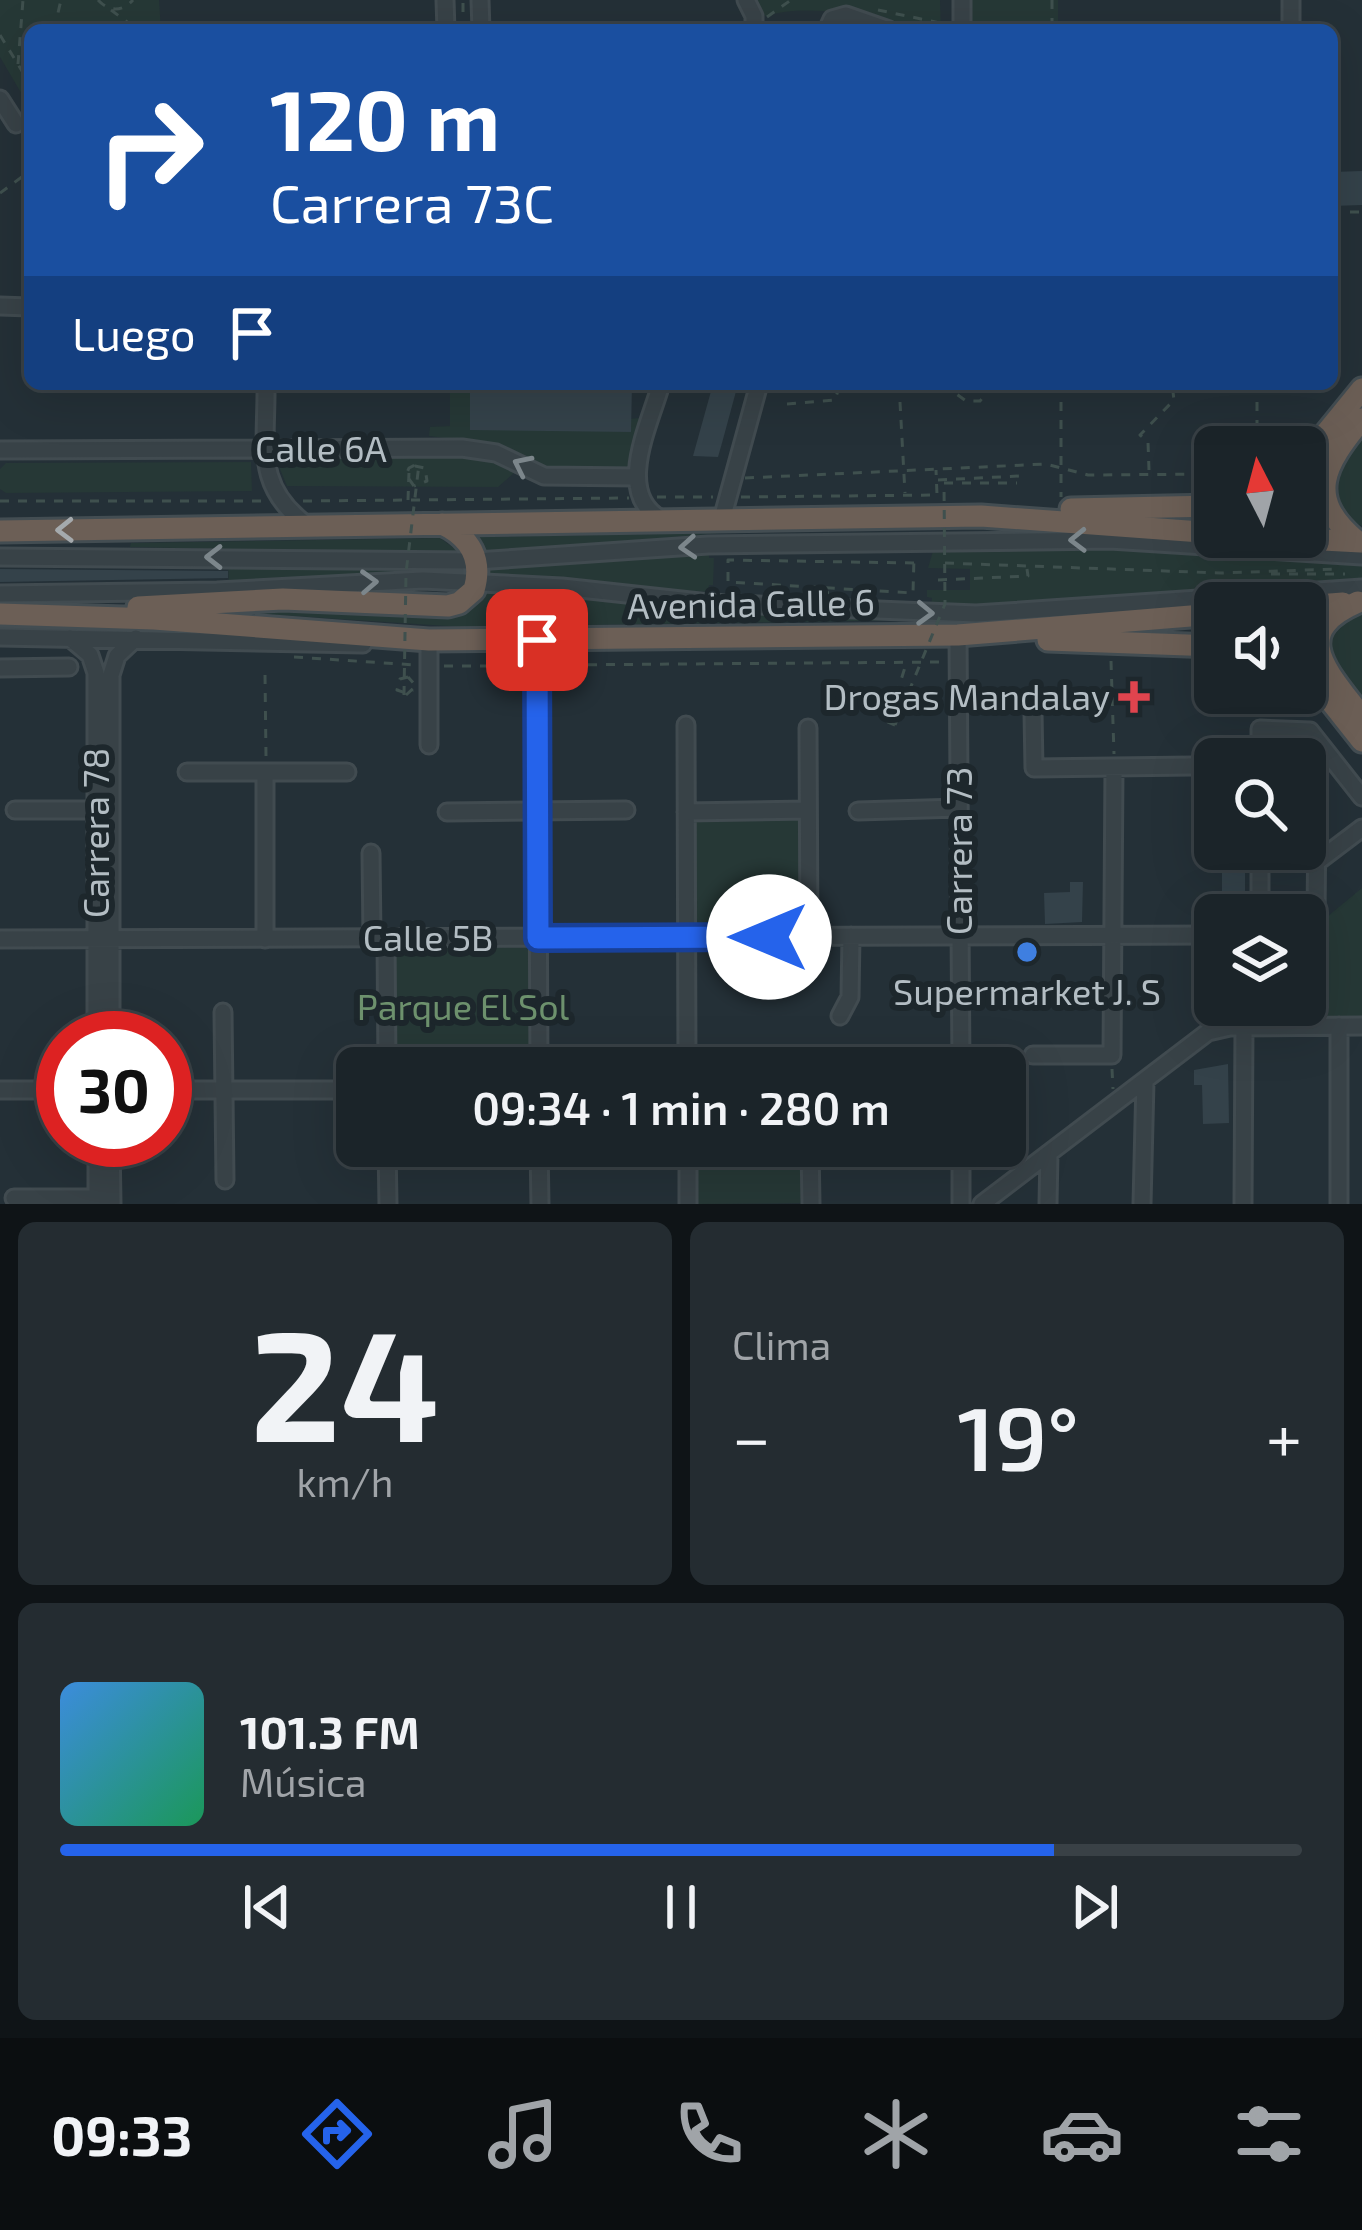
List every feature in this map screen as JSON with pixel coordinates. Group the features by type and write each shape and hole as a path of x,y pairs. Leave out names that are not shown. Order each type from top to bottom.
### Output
{"highway":[{"path":"1326,433 1362,389"},
{"path":"1361,547 1336,522 1324,494 1324,478 1341,444 1362,419"},
{"path":"981,515 1194,506"},
{"path":"0,531 664,520 725,508 981,515 1194,530"},
{"path":"41,613 283,599 448,606 468,597 477,571 462,536 440,523"},
{"path":"1326,543 1361,547"},
{"path":"1326,603 1361,597"},
{"path":"1361,597 1328,617 1319,636 1326,667 1362,717"},
{"name":"Avenida Calle 6","path":"0,614 429,640 958,634 1194,616"},
{"path":"958,634 1194,646"},
{"path":"1326,696 1362,741"}],"street":[{"path":"830,24 846,15 872,24"},
{"path":"0,99 16,124"},
{"path":"266,390 269,482 279,501 308,526"},
{"path":"659,390 636,477 639,497 664,520"},
{"path":"725,508 757,390"},
{"name":"Calle 6A","path":"0,449 481,448 544,476 636,477"},
{"path":"0,594 217,591 399,580 708,545 1110,540 1361,547"},
{"path":"0,557 477,571 710,603 976,614 1361,597"},
{"name":"Carrera 73","path":"958,634 961,1047"},
{"path":"0,638 334,645 429,640 429,746"},
{"name":"Carrera 78","path":"70,638 90,655 96,673 104,810"},
{"name":"Carrera 78","path":"108,1011 104,810 112,667 123,648 136,638"},
{"path":"537,640 539,1047"},
{"path":"0,668 69,668"},
{"path":"1033,712 1034,769 1192,766"},
{"path":"686,724 687,1047"},
{"path":"808,728 809,936"},
{"path":"1260,738 1260,729 1310,731 1362,797"},
{"path":"1033,1055 1112,1055 1114,768"},
{"path":"188,772 347,772"},
{"path":"265,772 265,938"},
{"path":"858,811 959,808"},
{"path":"15,810 104,810"},
{"path":"447,812 626,810"},
{"path":"686,812 808,810"},
{"path":"1326,855 1362,828"},
{"path":"370,853 386,1047"},
{"name":"Calle 5B","path":"0,940 1194,935"},
{"path":"840,1016 850,997 851,936"},
{"name":"Carrera 78","path":"98,1011 104,939"},
{"path":"223,1012 225,1180"},
{"path":"1339,1026 1339,1204"},
{"path":"982,1204 1208,1032 1362,1026"},
{"path":"1243,1204 1244,1027"},
{"path":"1142,1204 1145,1081"},
{"path":"0,1090 36,1090"},
{"path":"192,1090 336,1090"},
{"path":"1048,1153 1048,1204"},
{"path":"101,1167 105,1201"},
{"path":"105,1201 108,1167"},
{"path":"387,1167 388,1204"},
{"path":"539,1167 539,1204"},
{"path":"688,1167 688,1204"},
{"path":"810,1167 811,1204"},
{"path":"961,1167 962,1204"},
{"path":"14,1198 105,1201"}],"path":[{"path":"18,64 23,0"},
{"path":"98,0 130,24"},
{"path":"110,9 126,7 133,0"},
{"path":"753,18 791,0"},
{"path":"874,9 943,24"},
{"path":"0,35 24,74"},
{"path":"787,404 827,404 836,400 838,390"},
{"path":"899,390 905,494"},
{"path":"952,390 966,401 980,401 989,390"},
{"path":"1061,390 1061,498"},
{"path":"1150,473 1148,442 1140,434 1174,400 1173,390"},
{"path":"1257,390 1257,426"},
{"path":"408,524 408,500 408,477 411,469 418,466 422,466 429,474 418,487 415,486 408,482 406,475 409,468 419,464 416,484 414,503 406,573 405,675 404,695 413,692 416,686 406,676 403,677 400,679 396,687 401,693 406,693 411,690"},
{"path":"734,478 1046,464 1088,475 1194,474"},
{"path":"0,501 639,497 725,508 937,495 936,470"},
{"path":"907,662 888,722 895,725 944,604 944,483 1019,483 1019,476 936,480"},
{"path":"728,560 914,560 913,595 727,584 728,560"},
{"path":"945,563 1221,573 1362,572"},
{"path":"938,580 1028,576 1027,568"},
{"path":"794,593 822,590 846,596"},
{"path":"1111,644 1114,768"},
{"path":"265,675 265,772"},
{"path":"1279,714 1280,729"},
{"path":"1112,1055 1114,1104"}],"green space":[{"path":"0,0 159,0 161,24 24,24 24,98 0,57"},
{"path":"754,0 940,0 941,24 904,24 807,10 765,16"},
{"path":"970,0 1058,0 1058,24 970,24"},
{"path":"450,390 470,390 470,430 641,418 629,470 543,468 492,444 429,436 430,427 450,426"},
{"path":"1362,432 1362,526 1347,516 1334,494 1340,470"},
{"path":"466,453 499,462 514,473 498,487 287,486 275,457"},
{"path":"251,462 252,491 6,493 0,489 0,469 6,463"},
{"path":"722,533 481,553 473,537"},
{"path":"440,538 462,554 130,547 131,543"},
{"path":"1097,547 1194,552 1194,558 1362,560 1362,582 1194,582 1194,593 1023,605 931,605 927,590 970,590 970,569 928,568 933,551"},
{"path":"709,551 709,558 714,558 713,585 708,592 488,576 487,566"},
{"path":"228,563 461,568 461,573 229,585"},
{"path":"489,589 698,611 917,620 463,627 183,609 463,610"},
{"path":"1362,615 1362,699 1337,664 1330,645 1330,623"},
{"path":"803,817 803,930 695,931 695,818"},
{"path":"1362,888 1362,1016 1326,1016 1326,918"},
{"name":"Parque El Sol","path":"530,947 532,1047 395,1047 394,948"},
{"path":"697,1167 805,1167 805,1203 697,1204"}],"building":[{"path":"1362,171 1362,205 1338,206 1338,172"},
{"path":"470,390 632,390 631,432 470,430"},
{"path":"711,390 736,390 718,457 693,456"},
{"path":"0,569 228,571 228,578 0,582"},
{"path":"1222,870 1245,870 1245,894 1222,894"},
{"path":"1070,882 1083,882 1082,922 1045,924 1044,893 1070,892"},
{"path":"1228,1064 1229,1123 1203,1124 1202,1085 1194,1085 1194,1070"}],"place":[{"name":"Drogas Mandalay","path":"1134,697"},
{"name":"Supermarket J. S","path":"1027,952"}],"route":[{"path":"537,640 538,938 769,937"}]}
